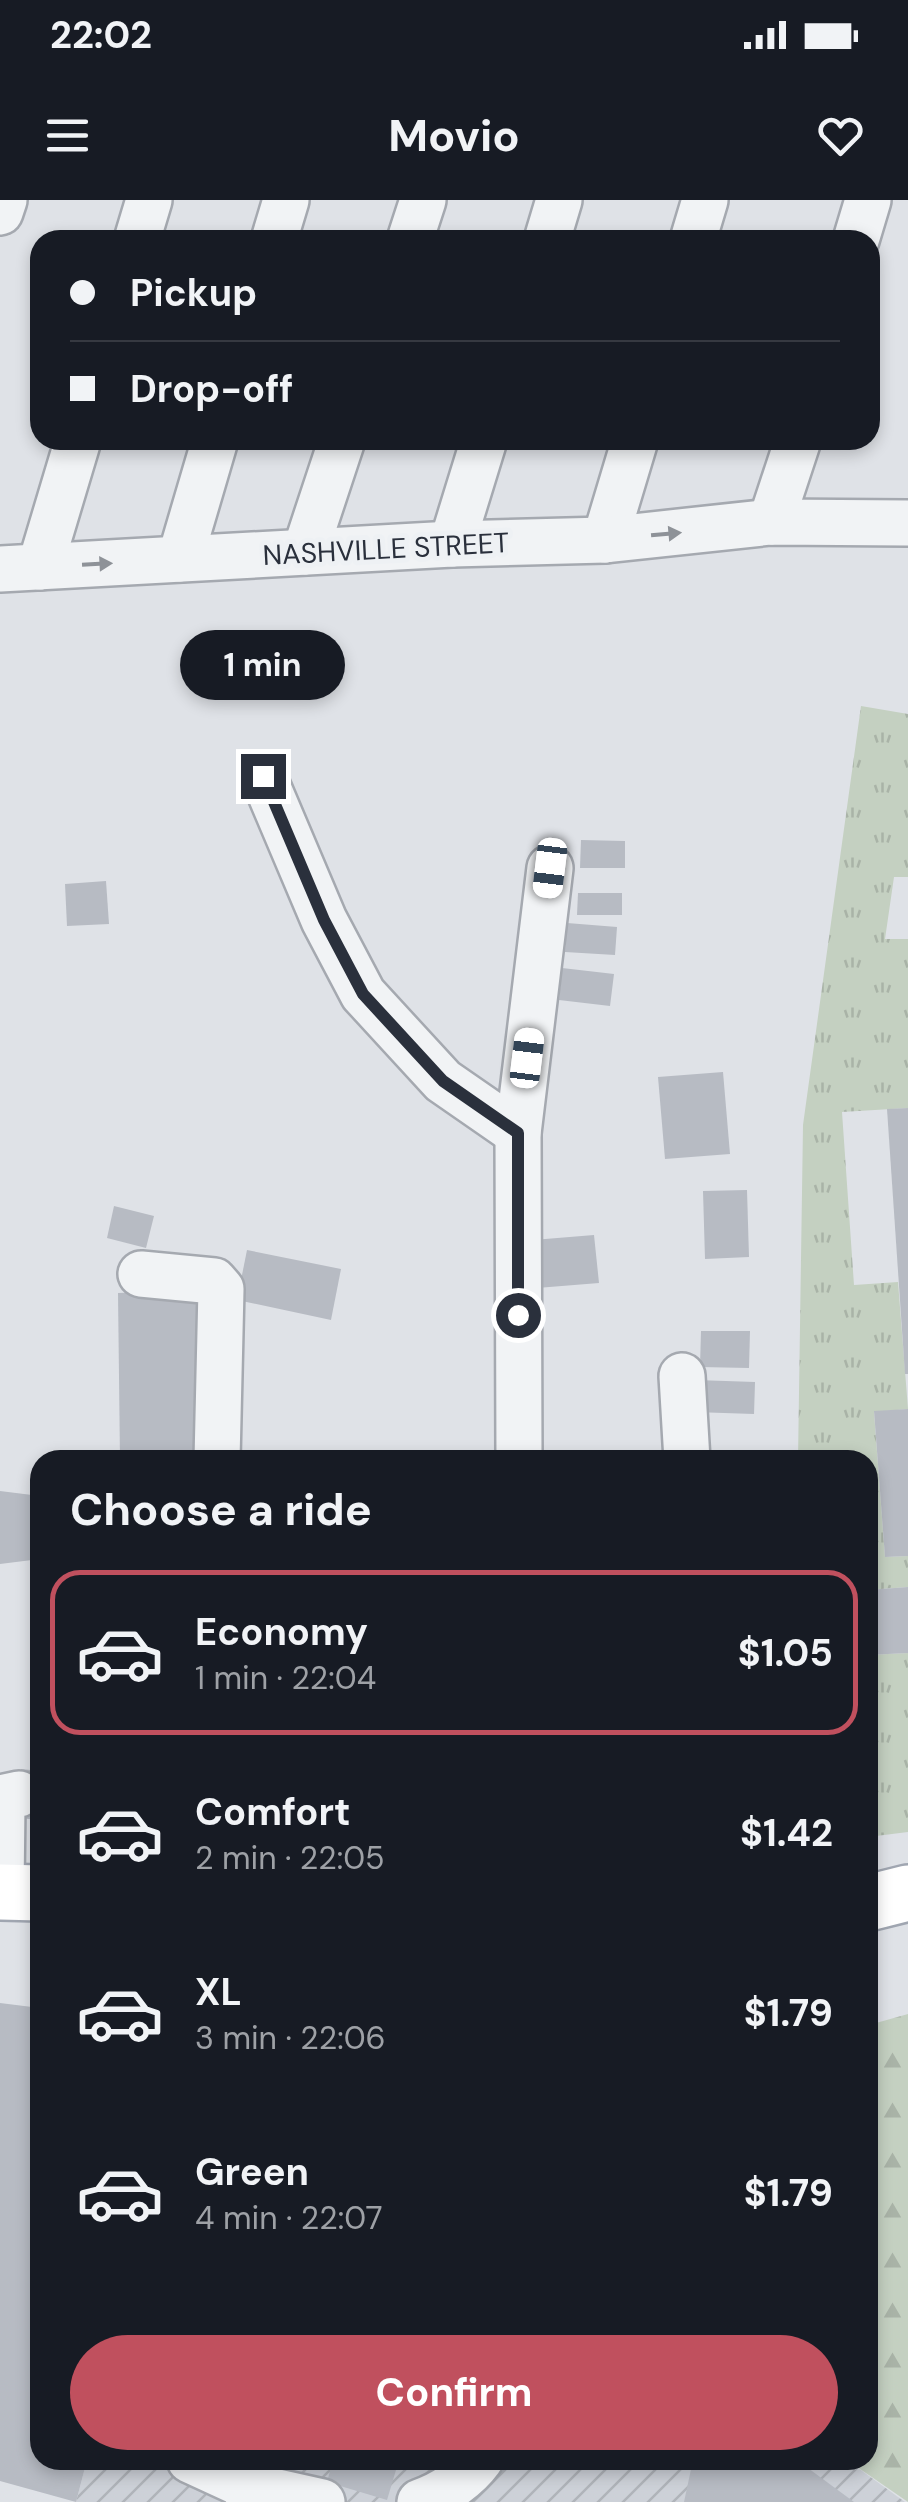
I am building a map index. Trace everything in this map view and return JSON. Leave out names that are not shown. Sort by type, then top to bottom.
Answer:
[{"type":"main road","points":[[878,1900],[908,1893]]},
{"type":"street","points":[[0,212],[4,200]]},
{"type":"street","points":[[140,230],[149,200]]},
{"type":"street","points":[[277,230],[286,200]]},
{"type":"street","points":[[413,230],[423,200]]},
{"type":"street","points":[[549,230],[559,200]]},
{"type":"street","points":[[696,230],[705,200]]},
{"type":"street","points":[[20,568],[73,450]]},
{"type":"street","points":[[180,559],[212,450]]},
{"type":"street","points":[[304,552],[339,450]]},
{"type":"street","points":[[452,544],[481,450]]},
{"type":"street","points":[[606,540],[632,450]]},
{"type":"street","points":[[771,522],[795,450]]},
{"type":"street","name":"NASHVILLE STREET","points":[[20,568],[452,544],[606,540],[771,522],[908,523]]},
{"type":"street","points":[[263,776],[324,920],[363,994],[443,1081],[518,1133]]},
{"type":"street","points":[[519,1450],[518,1133],[550,868]]},
{"type":"street","points":[[141,1274],[214,1281],[221,1289],[217,1450]]},
{"type":"street","points":[[682,1376],[686,1450]]},
{"type":"street","points":[[14,1893],[2,1803],[6,1796],[19,1794]]},
{"type":"street","points":[[207,2470],[247,2493],[322,2502]]},
{"type":"street","points":[[420,2502],[436,2497],[472,2470]]},
{"type":"shaded area","points":[[84,2470],[861,2470],[905,2502],[76,2502]]},
{"type":"green space","points":[[861,706],[908,714],[908,877],[894,877],[885,939],[908,939],[908,1108],[842,1112],[854,1285],[898,1282],[908,1409],[874,1412],[877,1450],[798,1450],[803,1125]]},
{"type":"green space","points":[[878,1465],[885,1557],[908,1556],[908,1587],[878,1589]]},
{"type":"green space","points":[[908,1653],[908,1832],[878,1836],[878,1654]]},
{"type":"green space","points":[[908,2014],[908,2502],[862,2470],[878,2470],[878,2022]]},
{"type":"building","points":[[581,840],[625,841],[625,868],[580,868]]},
{"type":"building","points":[[106,881],[109,924],[67,926],[65,884]]},
{"type":"building","points":[[578,893],[622,893],[622,915],[577,915]]},
{"type":"building","points":[[567,923],[617,927],[615,955],[565,952]]},
{"type":"building","points":[[562,968],[614,974],[610,1006],[559,1000]]},
{"type":"building","points":[[723,1072],[730,1154],[665,1159],[658,1077]]},
{"type":"building","points":[[908,1108],[908,1374],[905,1374],[887,1109]]},
{"type":"building","points":[[747,1190],[749,1257],[705,1259],[703,1191]]},
{"type":"building","points":[[114,1206],[154,1216],[146,1248],[107,1238]]},
{"type":"building","points":[[594,1235],[599,1283],[537,1288],[533,1240]]},
{"type":"building","points":[[247,1250],[341,1269],[331,1320],[237,1300]]},
{"type":"building","points":[[207,1290],[209,1450],[120,1450],[118,1293]]},
{"type":"building","points":[[701,1331],[750,1331],[749,1368],[700,1367]]},
{"type":"building","points":[[696,1380],[755,1382],[754,1414],[694,1412]]},
{"type":"building","points":[[908,1409],[908,1556],[885,1557],[874,1411]]},
{"type":"building","points":[[0,1491],[30,1495],[30,1560],[0,1564]]},
{"type":"building","points":[[908,1587],[908,1653],[878,1654],[878,1589]]},
{"type":"building","points":[[21,1769],[30,1770],[30,1819],[17,1818]]},
{"type":"building","points":[[0,2003],[30,2007],[30,2470],[84,2470],[76,2502],[0,2481]]},
{"type":"building","points":[[330,2470],[396,2470],[387,2500],[327,2482]]},
{"type":"building","points":[[691,2470],[811,2470],[854,2502],[684,2502]]},
{"type":"route","points":[[263,776],[324,920],[363,994],[443,1081],[518,1133],[518,1315]]}]
